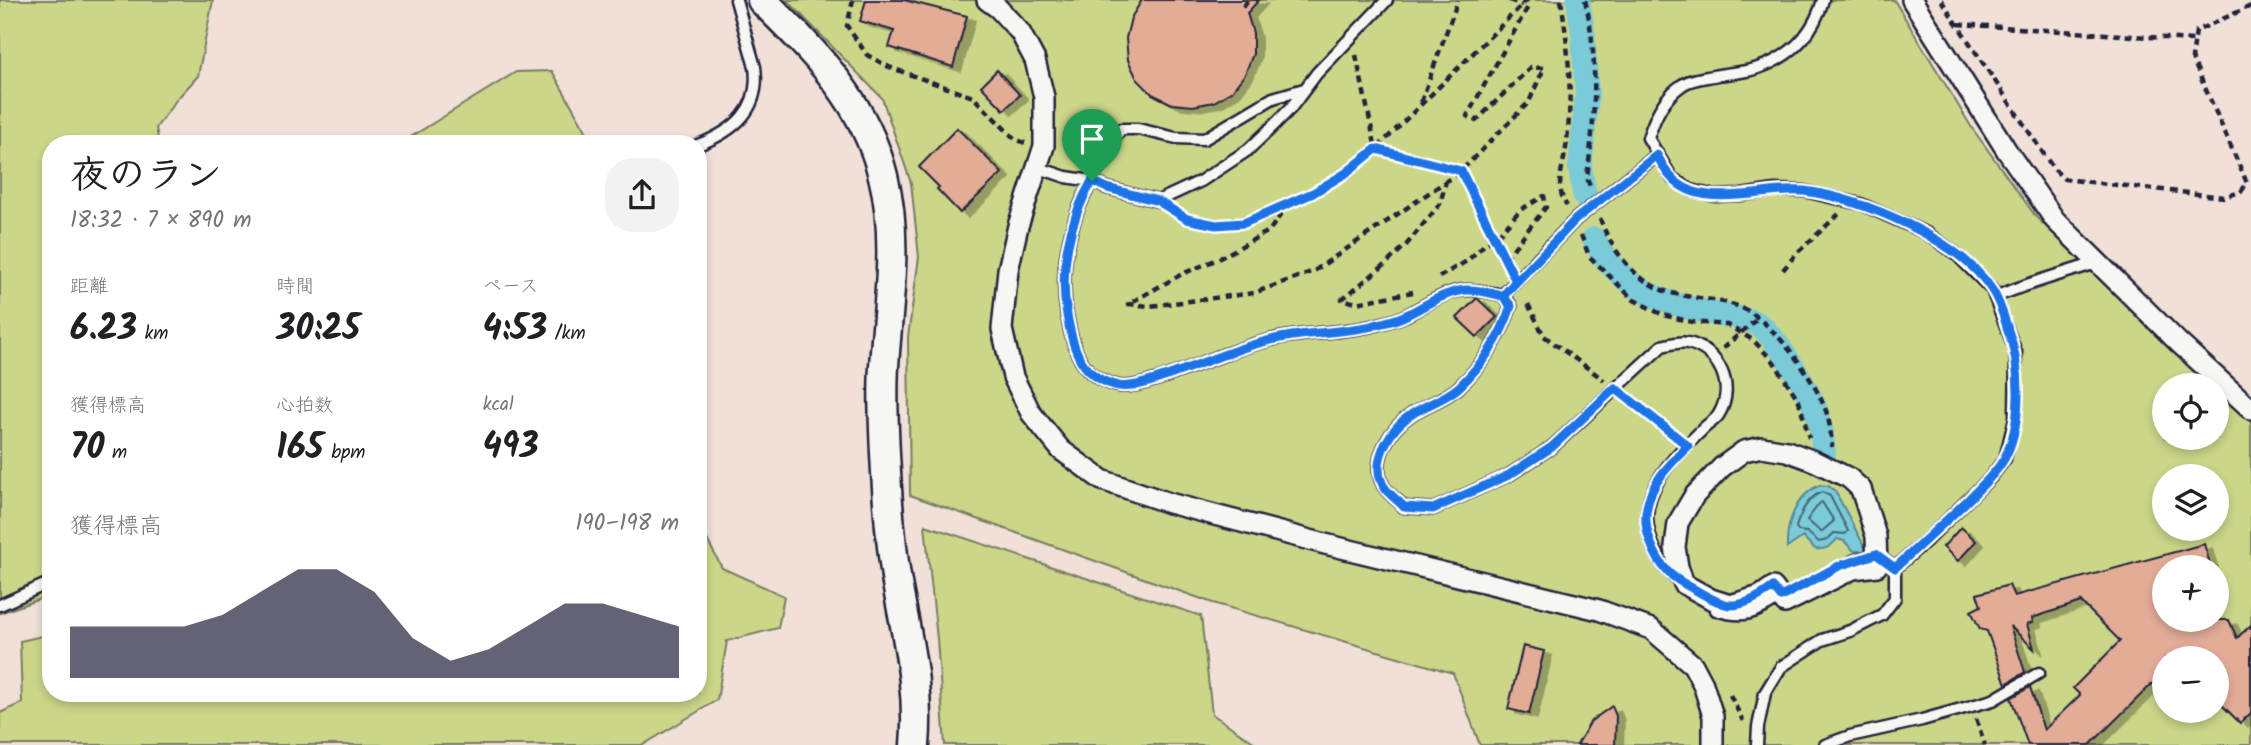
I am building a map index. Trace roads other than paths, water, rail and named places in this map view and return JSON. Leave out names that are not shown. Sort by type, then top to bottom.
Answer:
[{"type":"street","points":[[762,0],[811,49],[844,89],[865,122],[883,176],[891,223],[884,370],[886,472],[896,580],[914,669],[918,711],[915,745]]},
{"type":"street","points":[[987,0],[1020,32],[1035,60],[1044,97],[1039,159],[1018,226],[1008,270],[1002,329],[1013,377],[1031,413],[1061,450],[1102,480],[1169,503],[1325,544],[1599,610],[1651,629],[1693,665],[1703,684],[1713,716],[1713,745]]},
{"type":"street","points":[[1913,0],[2007,151],[2055,220],[2179,344],[2251,409]]},
{"type":"street","points":[[1762,447],[1798,455],[1849,478],[1861,489],[1876,536],[1876,554],[1877,566],[1853,569],[1791,601],[1785,603],[1773,587],[1760,596],[1730,605],[1711,599],[1684,584],[1675,547],[1678,523],[1694,496],[1723,467],[1744,451],[1762,447]]},
{"type":"lane","points":[[707,142],[722,136],[734,126],[752,102],[757,78],[736,0]]},
{"type":"lane","points":[[1039,159],[1066,177],[1092,181],[1107,188],[1158,201],[1200,181],[1248,150],[1290,110],[1305,88],[1387,0]]},
{"type":"lane","points":[[1757,745],[1765,693],[1781,667],[1822,640],[1850,631],[1882,615],[1895,598],[1895,568],[1990,478],[2004,459],[2015,418],[2016,352],[1992,290],[1955,253],[1926,233],[1853,202],[1804,191],[1775,190],[1715,196],[1691,190],[1672,178],[1648,138],[1654,119],[1666,99],[1684,83],[1726,73],[1754,70],[1785,57],[1806,37],[1819,16],[1824,0]]},
{"type":"lane","points":[[1305,88],[1273,98],[1204,139],[1176,138],[1138,129],[1121,129],[1096,165],[1092,181],[1079,202],[1066,263],[1066,309],[1071,334],[1079,358],[1094,377],[1122,387],[1153,380],[1260,342],[1293,335],[1325,334],[1402,317],[1436,298],[1466,290],[1503,296],[1511,306],[1504,327],[1478,368],[1457,389],[1438,402],[1412,414],[1394,429],[1385,444],[1379,463],[1382,484],[1404,507],[1433,509],[1509,475],[1552,447],[1662,346],[1685,342],[1699,347],[1723,369],[1727,400],[1718,417],[1659,478],[1647,507],[1646,523],[1657,557],[1692,599],[1735,616],[1760,611],[1781,597]]},
{"type":"lane","points":[[1503,296],[1576,219],[1657,155]]},
{"type":"lane","points":[[1995,296],[2096,262]]},
{"type":"lane","points":[[1876,554],[1895,568]]},
{"type":"lane","points":[[1668,572],[1684,584]]},
{"type":"lane","points":[[0,605],[42,586]]},
{"type":"lane","points":[[1825,745],[1850,736],[1993,700],[2039,673]]},
{"type":"water","points":[[1820,485],[1835,491],[1867,551],[1854,551],[1844,541],[1837,539],[1828,547],[1815,549],[1803,537],[1787,548],[1788,529],[1794,511],[1805,496]]},
{"type":"waterway","points":[[1578,0],[1587,95],[1580,168],[1585,197]]},
{"type":"waterway","points":[[1594,239],[1617,271],[1645,292],[1677,305],[1749,320],[1765,330],[1790,363],[1815,408],[1821,427],[1824,460]]}]
